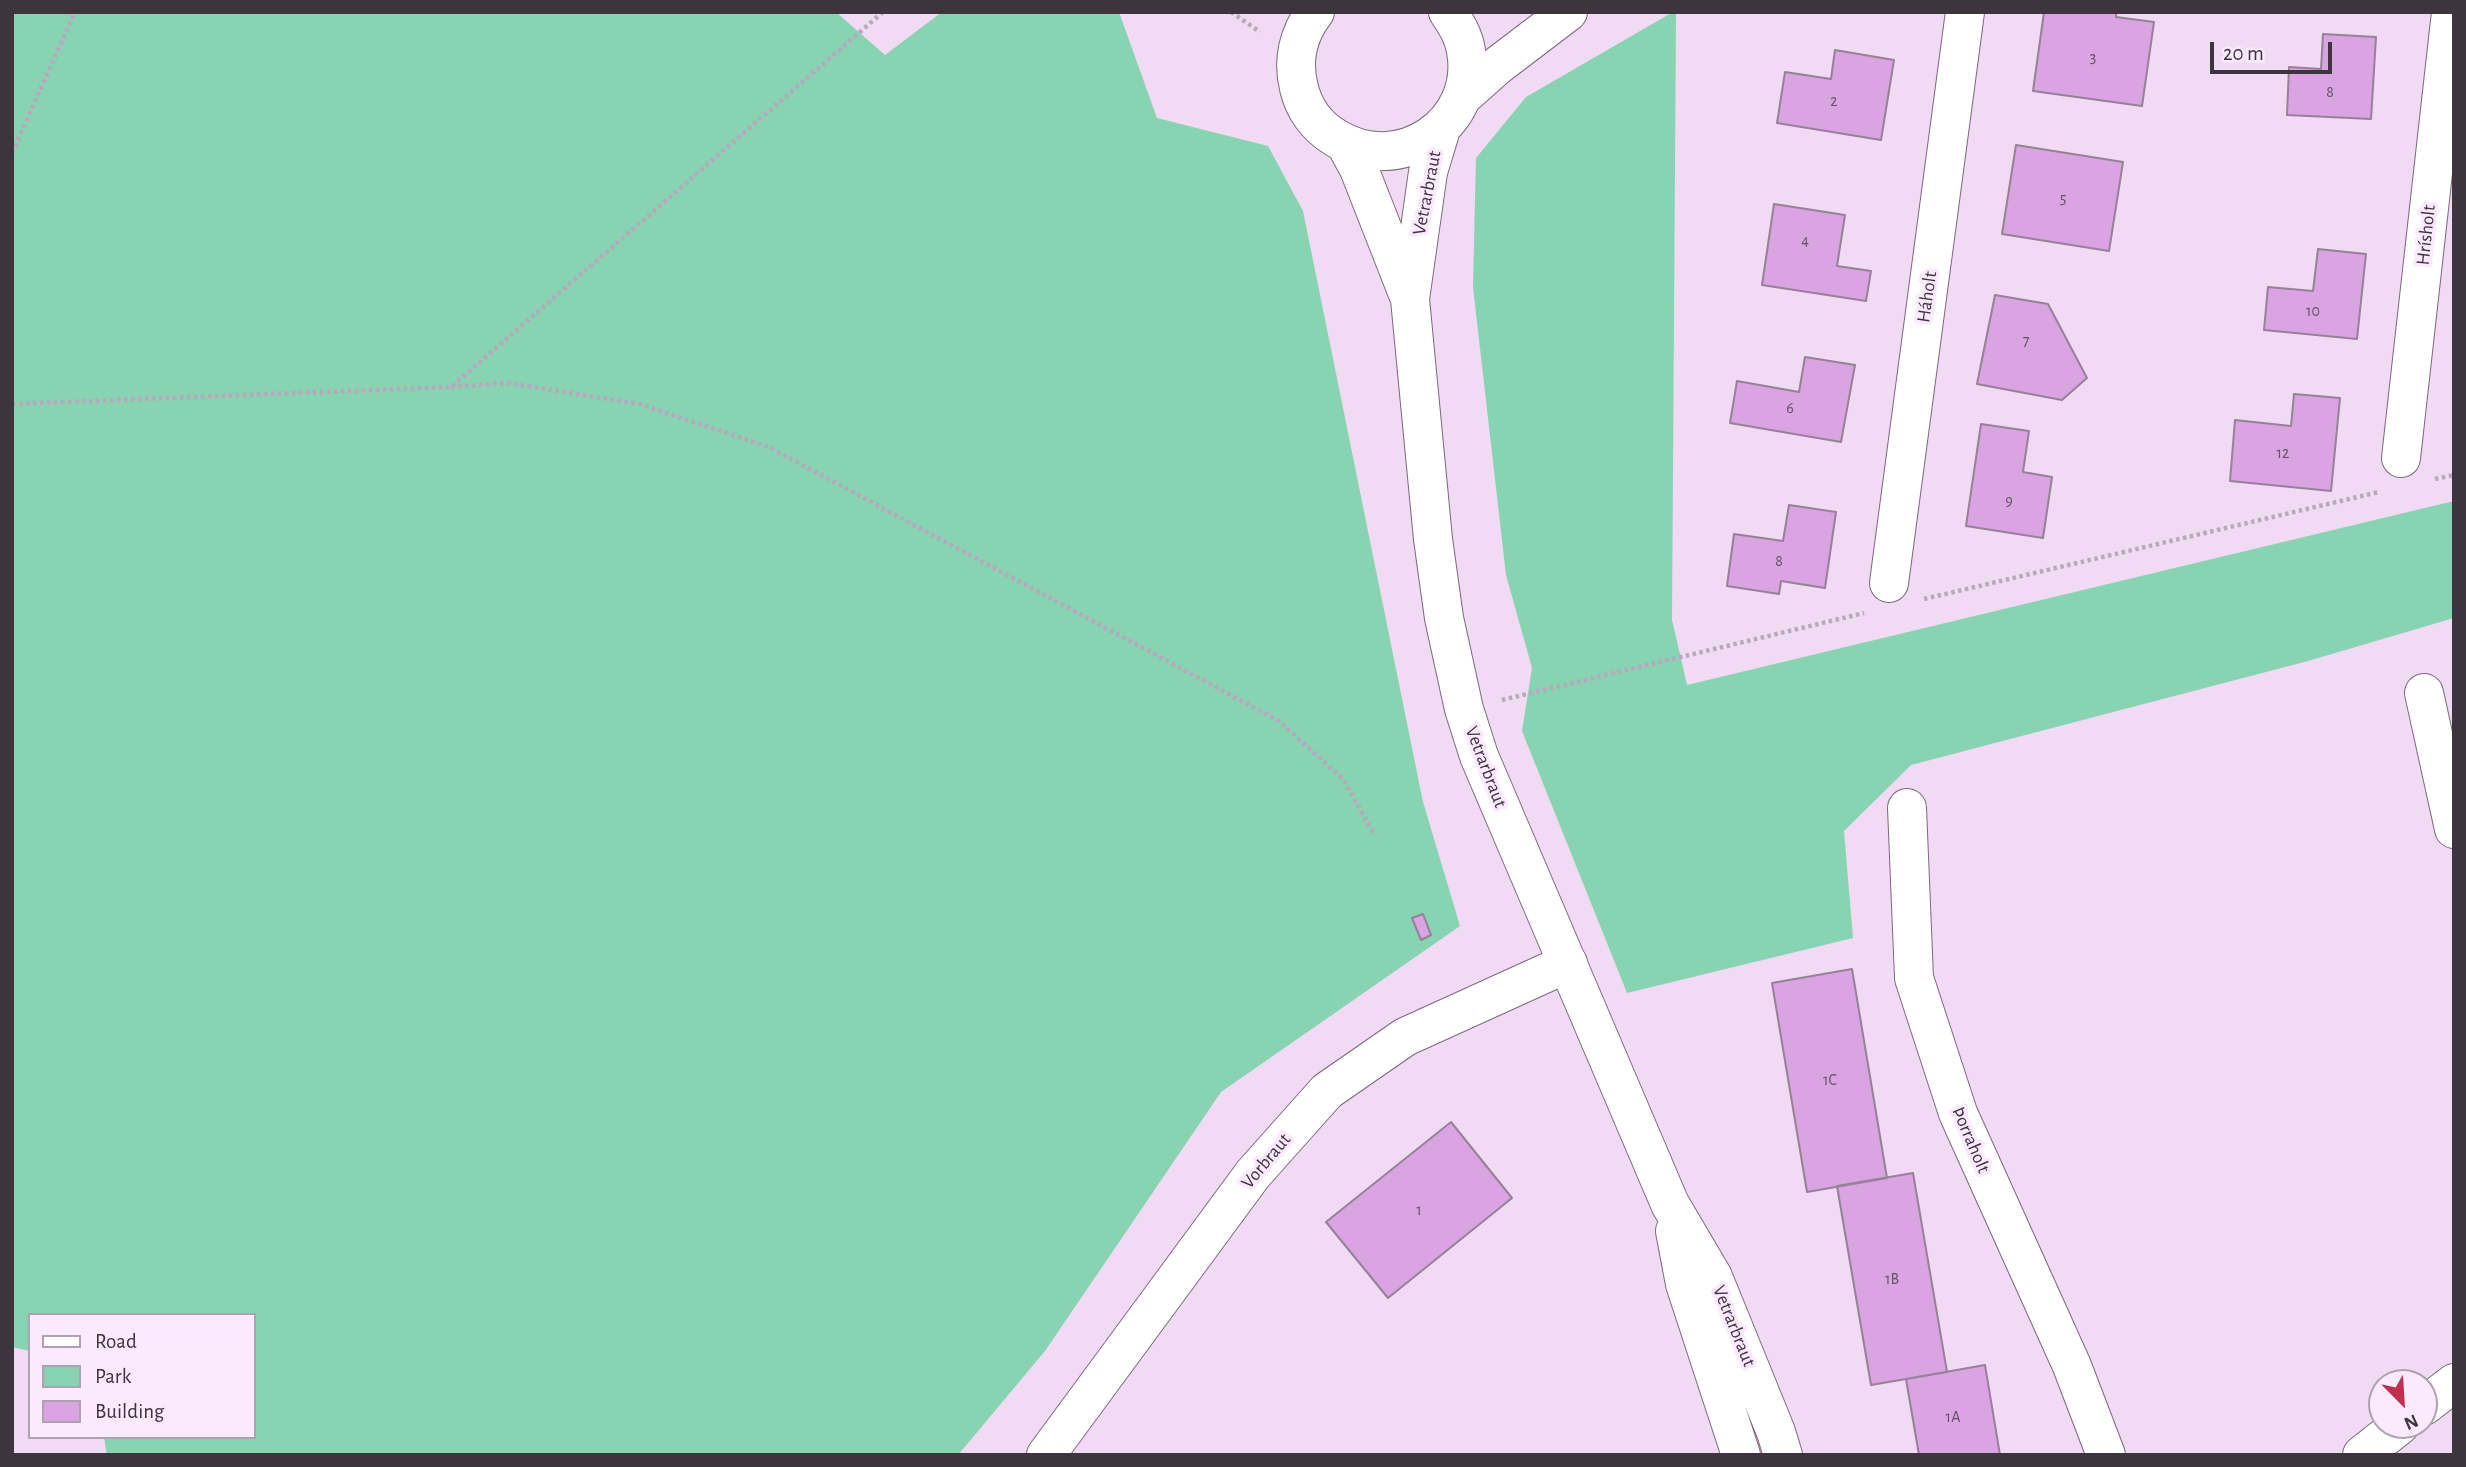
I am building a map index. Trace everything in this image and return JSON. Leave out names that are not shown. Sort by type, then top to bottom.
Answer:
[{"type":"street","name":"Vetrarbraut","points":[[1315,12],[1300,39],[1296,55],[1296,77],[1301,97],[1312,117],[1326,132],[1346,145],[1371,152],[1396,151],[1420,143],[1441,129],[1454,114],[1468,74],[1466,50],[1459,28],[1448,12]]},
{"type":"street","points":[[1462,97],[1497,66],[1568,12]]},
{"type":"street","name":"Háholt","points":[[1895,598],[1965,12]]},
{"type":"street","name":"Hrísholt","points":[[2415,469],[2451,12]]},
{"type":"street","name":"Vetrarbraut","points":[[1441,129],[1428,172],[1410,299],[1433,539],[1444,618],[1464,709],[1479,756],[1670,1205],[1713,1277],[1783,1455]]},
{"type":"street","name":"Vetrarbraut","points":[[1346,145],[1359,169],[1410,299]]},
{"type":"street","points":[[2424,693],[2454,829]]},
{"type":"street","name":"Þorraholt","points":[[1907,808],[1914,978],[1958,1113],[2072,1366],[2106,1455]]},
{"type":"street","name":"Vorbraut","points":[[1046,1455],[1253,1174],[1327,1091],[1405,1037],[1568,962]]},
{"type":"street","name":"Vetrarbraut","points":[[1670,1205],[1685,1284],[1741,1455]]},
{"type":"street","points":[[2438,1395],[2454,1383]]},
{"type":"street","points":[[2361,1455],[2382,1439]]},
{"type":"path","points":[[12,153],[75,12]]},
{"type":"path","points":[[451,387],[883,12]]},
{"type":"path","points":[[12,404],[508,383],[639,404],[769,447],[1279,721],[1343,779],[1375,835]]},
{"type":"path","points":[[2415,469],[2454,475]]},
{"type":"path","points":[[1464,709],[1895,598],[2381,492]]},
{"type":"green space","points":[[12,12],[836,12],[885,55],[942,12],[1119,12],[1157,118],[1268,146],[1303,211],[1423,802],[1460,926],[1221,1092],[1045,1351],[958,1455],[107,1455],[104,1439],[256,1439],[256,1313],[28,1313],[28,1351],[12,1347]]},
{"type":"green space","points":[[1676,12],[1672,620],[1687,685],[2454,501],[2454,618],[2308,661],[1911,765],[1844,831],[1853,938],[1627,993],[1522,731],[1532,668],[1506,575],[1473,287],[1476,158],[1526,97]]},
{"type":"building","points":[[2044,12],[2116,12],[2116,17],[2154,22],[2142,106],[2033,91]]},
{"type":"building","points":[[2323,34],[2376,37],[2371,119],[2287,115],[2289,67],[2321,69]]},
{"type":"building","points":[[1835,50],[1894,60],[1881,140],[1777,123],[1785,72],[1831,79]]},
{"type":"building","points":[[2016,145],[2123,162],[2109,251],[2002,234]]},
{"type":"building","points":[[1774,204],[1845,215],[1837,266],[1871,271],[1866,301],[1762,285]]},
{"type":"building","points":[[2318,249],[2366,254],[2357,339],[2264,330],[2268,287],[2313,291]]},
{"type":"building","points":[[1995,295],[2048,304],[2087,378],[2062,400],[1977,384]]},
{"type":"building","points":[[1805,357],[1855,365],[1841,442],[1730,423],[1737,381],[1799,392]]},
{"type":"building","points":[[2294,394],[2340,398],[2331,491],[2230,481],[2235,420],[2291,426]]},
{"type":"building","points":[[1981,424],[2029,431],[2023,472],[2052,477],[2043,538],[1966,526]]},
{"type":"building","points":[[1789,505],[1836,512],[1825,588],[1781,581],[1779,594],[1727,586],[1734,534],[1783,541]]},
{"type":"building","points":[[1423,914],[1431,935],[1421,940],[1412,918]]},
{"type":"building","points":[[1852,969],[1887,1178],[1807,1192],[1772,983]]},
{"type":"building","points":[[1451,1122],[1512,1198],[1388,1298],[1326,1222]]},
{"type":"building","points":[[1913,1173],[1947,1372],[1871,1385],[1837,1186]]},
{"type":"building","points":[[1985,1365],[2000,1455],[1919,1455],[1906,1379]]}]
